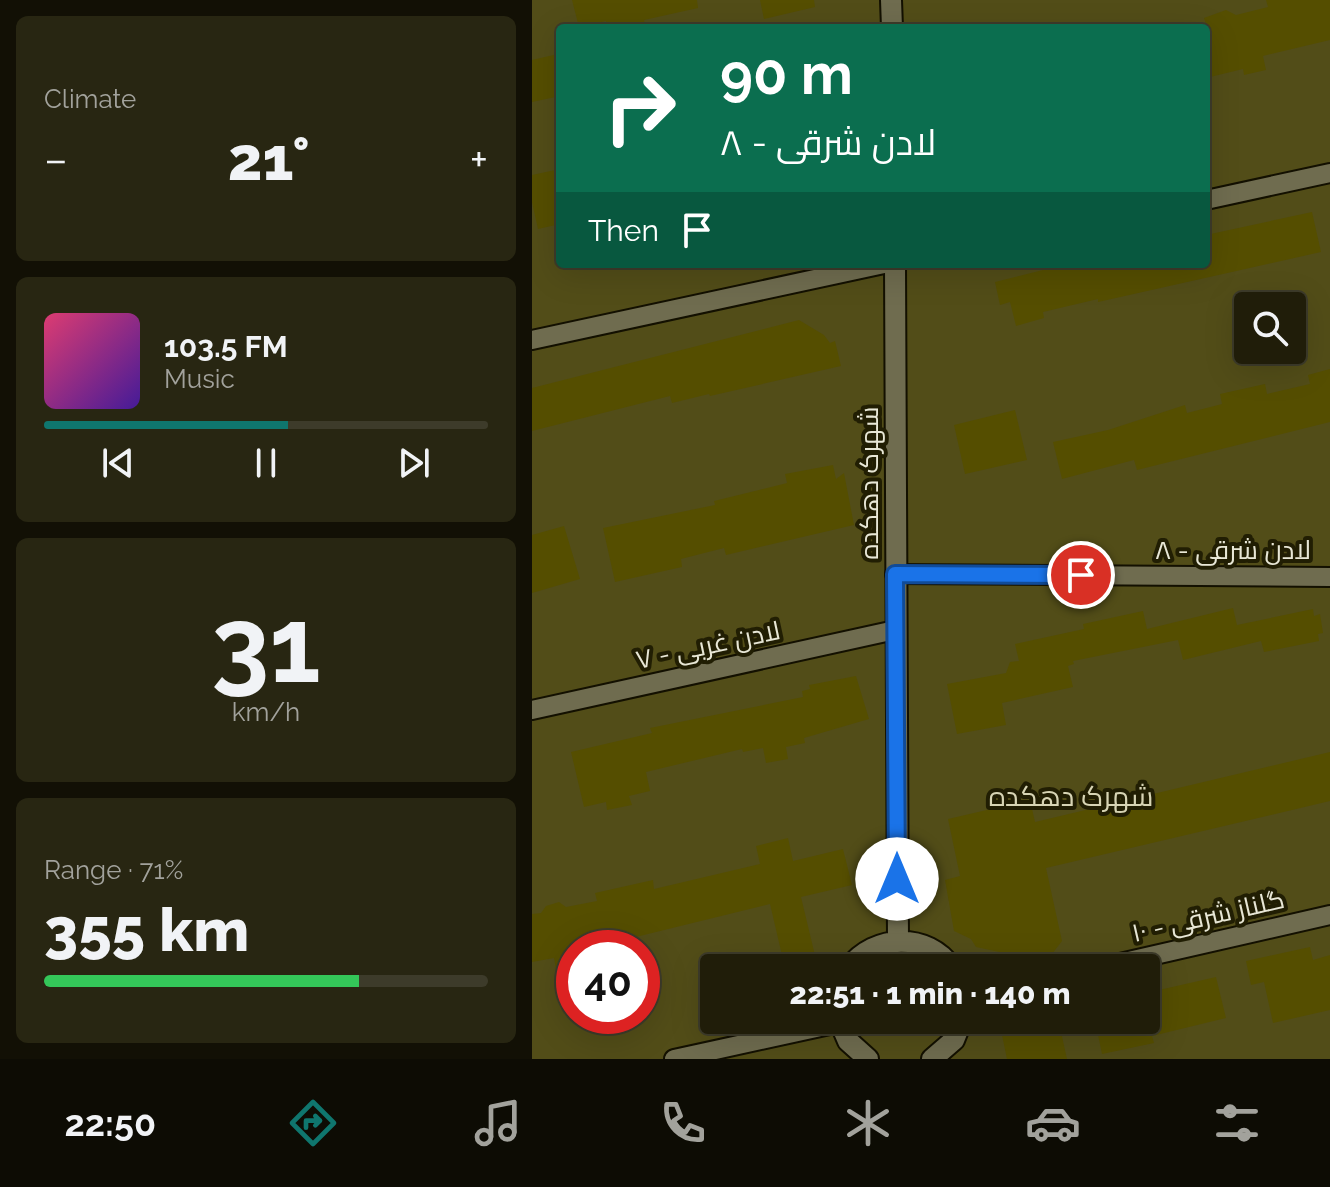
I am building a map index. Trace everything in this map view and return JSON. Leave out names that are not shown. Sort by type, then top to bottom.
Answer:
[{"type":"street","points":[[891,0],[892,24]]},
{"type":"street","points":[[1210,199],[1330,173]]},
{"type":"street","points":[[532,340],[865,268]]},
{"type":"street","name":"شهرک دهکده","points":[[895,268],[898,942]]},
{"type":"street","name":"لادن شرقی - ۸","points":[[895,574],[1330,577]]},
{"type":"street","name":"لادن غربی - ۷","points":[[532,710],[895,630]]},
{"type":"street","name":"گلناز شرقی - ۱۰","points":[[1159,954],[1330,915]]},
{"type":"street","points":[[863,954],[867,950],[898,942],[929,947],[937,954]]},
{"type":"street","points":[[674,1059],[783,1034]]},
{"type":"street","points":[[845,1034],[848,1041],[868,1059]]},
{"type":"street","points":[[932,1059],[954,1040],[956,1034]]},
{"type":"shaded area","points":[[532,0],[1330,0],[1330,1059],[532,1059]]},
{"type":"building","points":[[572,0],[697,0],[698,8],[644,20],[645,24],[606,24],[606,21],[578,24]]},
{"type":"building","points":[[760,0],[814,0],[815,7],[764,19]]},
{"type":"building","points":[[1266,0],[1330,0],[1330,40],[1263,56],[1266,70],[1244,75],[1243,69],[1210,77],[1210,24],[1206,24],[1204,18],[1226,10],[1236,15],[1268,7]]},
{"type":"building","points":[[556,54],[556,97],[532,102],[532,60]]},
{"type":"building","points":[[556,170],[556,225],[538,229],[532,202],[532,175]]},
{"type":"building","points":[[1312,212],[1321,252],[1043,312],[1044,318],[1016,326],[1010,302],[1000,305],[995,282],[1051,268],[1210,268],[1210,234]]},
{"type":"building","points":[[799,320],[824,335],[830,343],[835,341],[841,366],[672,403],[670,396],[532,431],[532,388]]},
{"type":"building","points":[[1330,369],[1330,422],[1137,470],[1134,460],[1062,479],[1053,442],[1108,430],[1185,405],[1187,413],[1222,404],[1220,394],[1265,384],[1267,394],[1310,384],[1308,375]]},
{"type":"building","points":[[1015,410],[1027,460],[965,474],[954,425]]},
{"type":"building","points":[[833,465],[836,479],[844,473],[854,525],[726,555],[724,548],[681,559],[682,567],[615,582],[603,528],[715,505],[714,501],[787,483],[785,474]]},
{"type":"building","points":[[564,526],[580,579],[532,593],[532,535]]},
{"type":"building","points":[[1233,608],[1237,625],[1313,609],[1314,616],[1320,614],[1323,633],[1318,634],[1319,641],[1264,652],[1261,641],[1183,660],[1178,640],[1073,661],[1074,664],[1068,666],[1073,687],[1002,703],[1006,725],[957,734],[947,684],[1006,673],[1010,662],[1019,661],[1015,644],[1084,629],[1083,624],[1143,611],[1147,629]]},
{"type":"building","points":[[856,676],[869,719],[804,738],[805,743],[786,747],[788,759],[766,763],[763,748],[743,752],[742,749],[646,772],[650,791],[629,796],[632,805],[607,810],[606,802],[584,807],[571,752],[652,733],[650,728],[803,697],[802,691],[810,689],[809,685]]},
{"type":"building","points":[[1330,752],[1330,801],[1046,868],[1062,941],[1052,954],[1009,954],[976,947],[971,939],[954,931],[945,880],[960,876],[948,819],[1030,800],[1035,822]]},
{"type":"building","points":[[788,838],[793,861],[843,849],[852,885],[801,897],[815,954],[782,954],[770,904],[660,931],[556,930],[556,969],[554,958],[532,962],[532,914],[541,913],[546,906],[559,902],[566,907],[597,901],[595,893],[653,880],[654,889],[760,864],[756,846]]},
{"type":"building","points":[[1310,947],[1313,960],[1330,955],[1330,1010],[1273,1023],[1264,982],[1251,985],[1246,961]]},
{"type":"building","points":[[1216,977],[1226,1018],[1152,1036],[1154,1043],[1102,1054],[1098,1034],[1160,1034],[1160,990]]},
{"type":"building","points":[[1061,1034],[1067,1059],[1007,1059],[1002,1035]]},
{"type":"district","name":"شهرک دهکده","points":[[1071,796]]},
{"type":"route","points":[[897,879],[895,574],[1081,575]]}]
